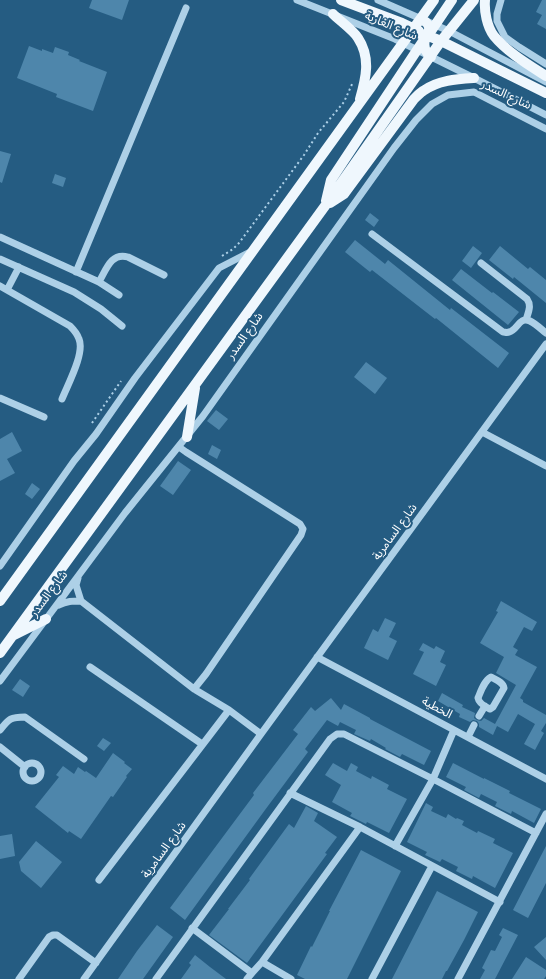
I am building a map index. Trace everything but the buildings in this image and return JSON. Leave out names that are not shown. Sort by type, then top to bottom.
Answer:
[{"type":"main road","points":[[341,0],[414,28],[546,93]]},
{"type":"main road","points":[[0,602],[434,0]]},
{"type":"main road","points":[[325,206],[331,180],[427,35],[452,0]]},
{"type":"main road","name":"شارع السدر","points":[[0,653],[325,206],[441,41],[474,0]]},
{"type":"main road","points":[[485,0],[488,24],[494,36],[510,51],[546,76]]},
{"type":"main road","points":[[333,14],[358,37],[365,51],[367,69],[359,104]]},
{"type":"main road","points":[[421,18],[428,25],[429,30],[424,47],[426,52],[431,57]]},
{"type":"main road","points":[[403,43],[415,35],[420,34],[440,37],[444,36],[449,31]]},
{"type":"main road","points":[[325,206],[344,194],[414,99],[423,91],[434,84],[445,81],[474,78]]},
{"type":"main road","points":[[186,437],[196,384]]},
{"type":"main road","points":[[12,636],[46,619]]},
{"type":"street","name":"شارع الغارية","points":[[297,0],[403,43],[546,115]]},
{"type":"street","name":"شارع الغارية","points":[[378,0],[449,31],[546,82]]},
{"type":"street","points":[[501,0],[497,14],[497,21],[505,37],[546,64]]},
{"type":"street","points":[[76,272],[186,8]]},
{"type":"street","name":"شارع السدر","points":[[0,681],[125,513],[208,410],[394,148],[416,120],[432,104],[448,95],[474,92],[546,129]]},
{"type":"street","points":[[372,234],[503,332],[508,333],[512,331],[521,321],[526,320],[530,321],[546,333]]},
{"type":"street","points":[[0,237],[99,282],[119,295]]},
{"type":"street","points":[[0,566],[74,461],[96,434],[135,378],[219,268],[254,250]]},
{"type":"street","points":[[99,282],[112,260],[117,256],[128,257],[164,275]]},
{"type":"street","points":[[0,259],[74,292],[101,309],[122,326]]},
{"type":"street","points":[[481,263],[530,303],[526,320]]},
{"type":"street","points":[[7,290],[19,267]]},
{"type":"street","points":[[0,286],[70,326],[80,339],[80,356],[62,399]]},
{"type":"street","name":"شارع السامرية","points":[[84,979],[546,344]]},
{"type":"street","points":[[0,398],[44,417]]},
{"type":"street","points":[[482,432],[546,466]]},
{"type":"street","points":[[179,447],[300,524],[303,529],[301,535],[206,674],[194,689]]},
{"type":"street","points":[[78,577],[76,585],[81,601],[194,689],[229,710],[261,734]]},
{"type":"street","points":[[55,607],[65,602],[81,601]]},
{"type":"street","name":"الخطية","points":[[317,657],[546,779]]},
{"type":"street","points":[[90,667],[202,744]]},
{"type":"street","points":[[479,716],[485,706]]},
{"type":"street","points":[[99,880],[229,710]]},
{"type":"street","points":[[0,730],[8,721],[16,717],[25,717],[84,759]]},
{"type":"street","points":[[468,737],[474,725]]},
{"type":"street","points":[[395,846],[433,779],[454,730]]},
{"type":"street","points":[[156,979],[290,793],[330,739],[337,734],[344,734],[536,833]]},
{"type":"street","points":[[0,748],[25,767]]},
{"type":"street","points":[[290,793],[395,846],[500,902]]},
{"type":"street","points":[[458,979],[546,814]]},
{"type":"street","points":[[247,979],[262,962],[360,828]]},
{"type":"street","points":[[372,979],[432,866]]},
{"type":"street","points":[[192,928],[252,973]]},
{"type":"street","points":[[19,979],[49,937],[53,935],[57,935],[96,963]]},
{"type":"street","points":[[262,962],[291,979]]},
{"type":"path","points":[[220,257],[233,249],[239,243],[304,155],[318,133],[344,102],[354,78]]}]
